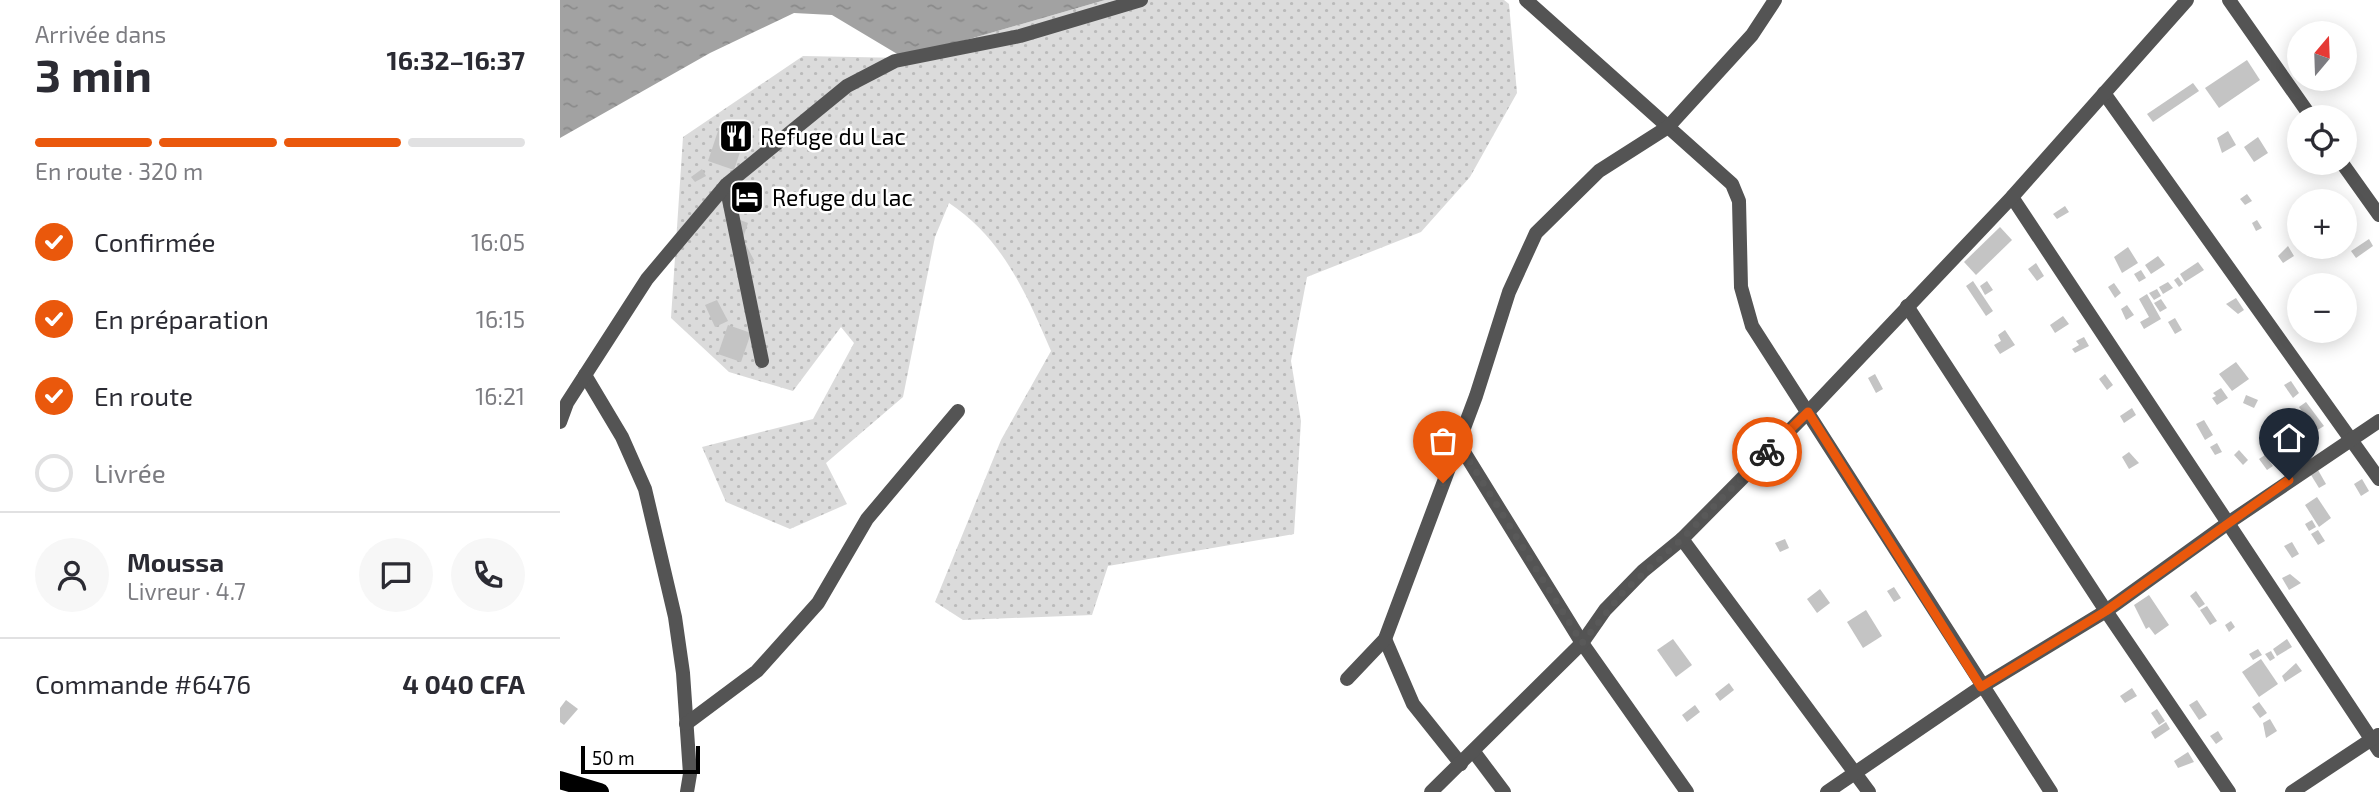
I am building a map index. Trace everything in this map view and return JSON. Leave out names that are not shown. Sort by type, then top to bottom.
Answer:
[{"type":"main road","points":[[560,780],[600,792]]},
{"type":"street","points":[[560,422],[585,375],[647,279],[726,185],[847,86],[883,65],[1020,36],[1141,0]]},
{"type":"street","points":[[1525,0],[1731,184],[1739,201],[1741,287],[1752,326],[1981,687],[2051,792]]},
{"type":"street","points":[[1347,680],[1385,639],[1459,444],[1509,292],[1536,233],[1599,171],[1668,127],[1752,35],[1775,0]]},
{"type":"street","points":[[1431,792],[1474,752],[1527,694],[1582,643],[1615,600],[1682,539],[1808,412],[2011,197],[2187,0]]},
{"type":"street","points":[[2229,0],[2303,105]]},
{"type":"street","points":[[2104,93],[2379,479]]},
{"type":"street","points":[[2351,175],[2379,215]]},
{"type":"street","points":[[726,185],[762,361]]},
{"type":"street","points":[[2011,197],[2376,741],[2292,792]]},
{"type":"street","points":[[1907,306],[2106,611],[2229,792]]},
{"type":"street","points":[[585,375],[622,437],[645,489],[675,617],[690,774],[687,792]]},
{"type":"street","points":[[686,724],[757,671],[818,603],[867,519],[958,411]]},
{"type":"street","points":[[1827,792],[1981,687],[2106,611],[2228,523],[2379,421]]},
{"type":"street","points":[[1459,444],[1582,643],[1687,792]]},
{"type":"street","points":[[1682,539],[1857,772],[1869,792]]},
{"type":"street","points":[[1385,639],[1413,704],[1461,764]]},
{"type":"street","points":[[1474,752],[1504,792]]},
{"type":"shaded area","points":[[1105,0],[1504,0],[1509,4],[1517,93],[1470,177],[1421,232],[1307,277],[1291,361],[1301,421],[1294,534],[1108,566],[1092,615],[963,620],[935,602],[1001,440],[1051,351],[1011,269],[984,233],[949,203],[935,237],[903,397],[826,463],[847,504],[790,529],[726,502],[702,447],[813,419],[854,343],[841,327],[793,391],[729,372],[671,318],[683,137],[803,56],[904,58]]},
{"type":"water","points":[[560,0],[1105,0],[904,58],[832,15],[794,13],[710,53],[560,138]]},
{"type":"building","points":[[2247,60],[2260,80],[2219,108],[2205,88]]},
{"type":"building","points":[[2193,83],[2199,91],[2153,122],[2147,114]]},
{"type":"building","points":[[719,128],[745,137],[734,170],[708,161]]},
{"type":"building","points":[[2228,131],[2236,145],[2222,153],[2217,138]]},
{"type":"building","points":[[2258,137],[2268,153],[2254,162],[2244,147]]},
{"type":"building","points":[[702,169],[706,176],[695,182],[691,177]]},
{"type":"building","points":[[2247,194],[2252,201],[2245,205],[2240,199]]},
{"type":"building","points":[[2065,206],[2069,212],[2057,219],[2053,214]]},
{"type":"building","points":[[735,218],[748,223],[743,238]]},
{"type":"building","points":[[2257,220],[2262,228],[2256,231],[2252,223]]},
{"type":"building","points":[[2000,227],[2012,240],[1976,275],[1964,262]]},
{"type":"building","points":[[2369,239],[2373,246],[2357,257],[2357,247]]},
{"type":"building","points":[[746,245],[754,260],[743,266],[735,252]]},
{"type":"building","points":[[2128,247],[2138,263],[2122,273],[2114,257]]},
{"type":"building","points":[[2287,247],[2287,259],[2289,259],[2283,263],[2278,256]]},
{"type":"building","points":[[2158,256],[2165,265],[2151,274],[2145,265]]},
{"type":"building","points":[[2198,262],[2204,270],[2185,282],[2180,274]]},
{"type":"building","points":[[2036,263],[2044,276],[2037,281],[2028,269]]},
{"type":"building","points":[[2141,270],[2146,278],[2139,282],[2134,274]]},
{"type":"building","points":[[2178,277],[2183,284],[2179,287],[2174,280]]},
{"type":"building","points":[[1973,281],[1993,311],[1986,316],[1966,286]]},
{"type":"building","points":[[1987,281],[1993,290],[1985,295],[1980,286]]},
{"type":"building","points":[[2168,282],[2173,288],[2163,294],[2159,287]]},
{"type":"building","points":[[2114,283],[2121,293],[2115,298],[2108,287]]},
{"type":"building","points":[[2157,289],[2161,296],[2154,300],[2149,293]]},
{"type":"building","points":[[2147,294],[2161,319],[2144,329],[2140,322],[2149,317],[2139,299]]},
{"type":"building","points":[[2236,298],[2244,310],[2238,314],[2226,304]]},
{"type":"building","points":[[2161,299],[2167,308],[2160,312],[2154,303]]},
{"type":"building","points":[[717,300],[728,321],[715,327],[705,305]]},
{"type":"building","points":[[2127,305],[2134,315],[2126,320],[2121,309]]},
{"type":"building","points":[[2063,316],[2069,324],[2055,333],[2050,325]]},
{"type":"building","points":[[2175,318],[2182,330],[2175,334],[2168,322]]},
{"type":"building","points":[[728,325],[751,333],[741,362],[718,354]]},
{"type":"building","points":[[2005,330],[2015,345],[2000,354],[1994,345],[2001,341],[1998,335]]},
{"type":"building","points":[[2084,337],[2089,346],[2075,353],[2072,349],[2079,345],[2076,341]]},
{"type":"building","points":[[2236,362],[2249,379],[2232,391],[2219,374]]},
{"type":"building","points":[[1875,374],[1883,389],[1876,393],[1868,378]]},
{"type":"building","points":[[2105,374],[2113,385],[2107,390],[2099,379]]},
{"type":"building","points":[[2291,381],[2299,393],[2293,398],[2284,385]]},
{"type":"building","points":[[2221,388],[2228,398],[2217,405],[2212,398],[2216,396],[2213,393]]},
{"type":"building","points":[[2246,395],[2258,400],[2254,408],[2243,403]]},
{"type":"building","points":[[2306,402],[2324,426],[2316,431],[2299,407]]},
{"type":"building","points":[[2132,408],[2136,415],[2124,423],[2120,416]]},
{"type":"building","points":[[2204,420],[2213,435],[2205,440],[2196,424]]},
{"type":"building","points":[[2217,443],[2222,452],[2215,455],[2210,447]]},
{"type":"building","points":[[2239,450],[2248,460],[2243,465],[2234,455]]},
{"type":"building","points":[[2129,452],[2139,463],[2129,469],[2122,457]]},
{"type":"building","points":[[2265,455],[2273,466],[2267,470],[2259,459]]},
{"type":"building","points":[[2318,470],[2326,484],[2319,488],[2311,475]]},
{"type":"building","points":[[2362,479],[2369,491],[2361,496],[2354,484]]},
{"type":"building","points":[[2317,497],[2331,518],[2319,527],[2305,505]]},
{"type":"building","points":[[2312,520],[2316,527],[2309,531],[2305,524]]},
{"type":"building","points":[[2318,530],[2325,541],[2318,545],[2311,534]]},
{"type":"building","points":[[1785,539],[1789,548],[1780,552],[1775,543]]},
{"type":"building","points":[[2292,542],[2299,554],[2292,558],[2284,546]]},
{"type":"building","points":[[2290,574],[2301,583],[2289,590],[2282,578]]},
{"type":"building","points":[[1894,587],[1901,598],[1894,602],[1887,591]]},
{"type":"building","points":[[1820,589],[1830,603],[1817,613],[1807,599]]},
{"type":"building","points":[[2196,591],[2205,604],[2199,608],[2190,596]]},
{"type":"building","points":[[2149,595],[2169,625],[2155,635],[2149,627],[2146,629],[2134,605]]},
{"type":"building","points":[[2207,606],[2217,621],[2210,625],[2200,610]]},
{"type":"building","points":[[1866,610],[1882,636],[1863,648],[1847,622]]},
{"type":"building","points":[[2231,621],[2235,627],[2229,632],[2225,625]]},
{"type":"building","points":[[1673,639],[1692,665],[1676,677],[1657,650]]},
{"type":"building","points":[[2287,639],[2292,647],[2277,656],[2273,649]]},
{"type":"building","points":[[2258,649],[2262,655],[2253,660],[2249,654]]},
{"type":"building","points":[[2271,651],[2275,658],[2270,661],[2265,654]]},
{"type":"building","points":[[2261,659],[2278,684],[2259,697],[2242,672]]},
{"type":"building","points":[[2296,663],[2302,671],[2285,682],[2282,676]]},
{"type":"building","points":[[1729,683],[1734,690],[1720,701],[1715,694]]},
{"type":"building","points":[[2132,688],[2137,696],[2125,703],[2120,696]]},
{"type":"building","points":[[566,700],[578,709],[564,725],[560,722],[560,708]]},
{"type":"building","points":[[2197,700],[2207,715],[2199,720],[2189,705]]},
{"type":"building","points":[[2259,702],[2267,713],[2260,718],[2252,707]]},
{"type":"building","points":[[1695,705],[1700,712],[1687,722],[1682,715]]},
{"type":"building","points":[[2157,709],[2165,721],[2159,725],[2151,713]]},
{"type":"building","points":[[2270,719],[2277,731],[2266,738],[2263,723]]},
{"type":"building","points":[[2166,722],[2170,729],[2155,739],[2151,732]]},
{"type":"building","points":[[2218,731],[2223,739],[2216,744],[2210,736]]},
{"type":"building","points":[[2188,752],[2194,762],[2178,768],[2174,761]]},
{"type":"way so far","points":[[1443,483],[1459,444],[1582,643],[1605,610],[1643,572],[1682,539],[1767,452]]},
{"type":"place","name":"Refuge du Lac","points":[[736,136]]},
{"type":"place","name":"Refuge du lac","points":[[747,197]]},
{"type":"route","points":[[1767,452],[1808,412],[1981,687],[2106,611],[2289,480]]}]
